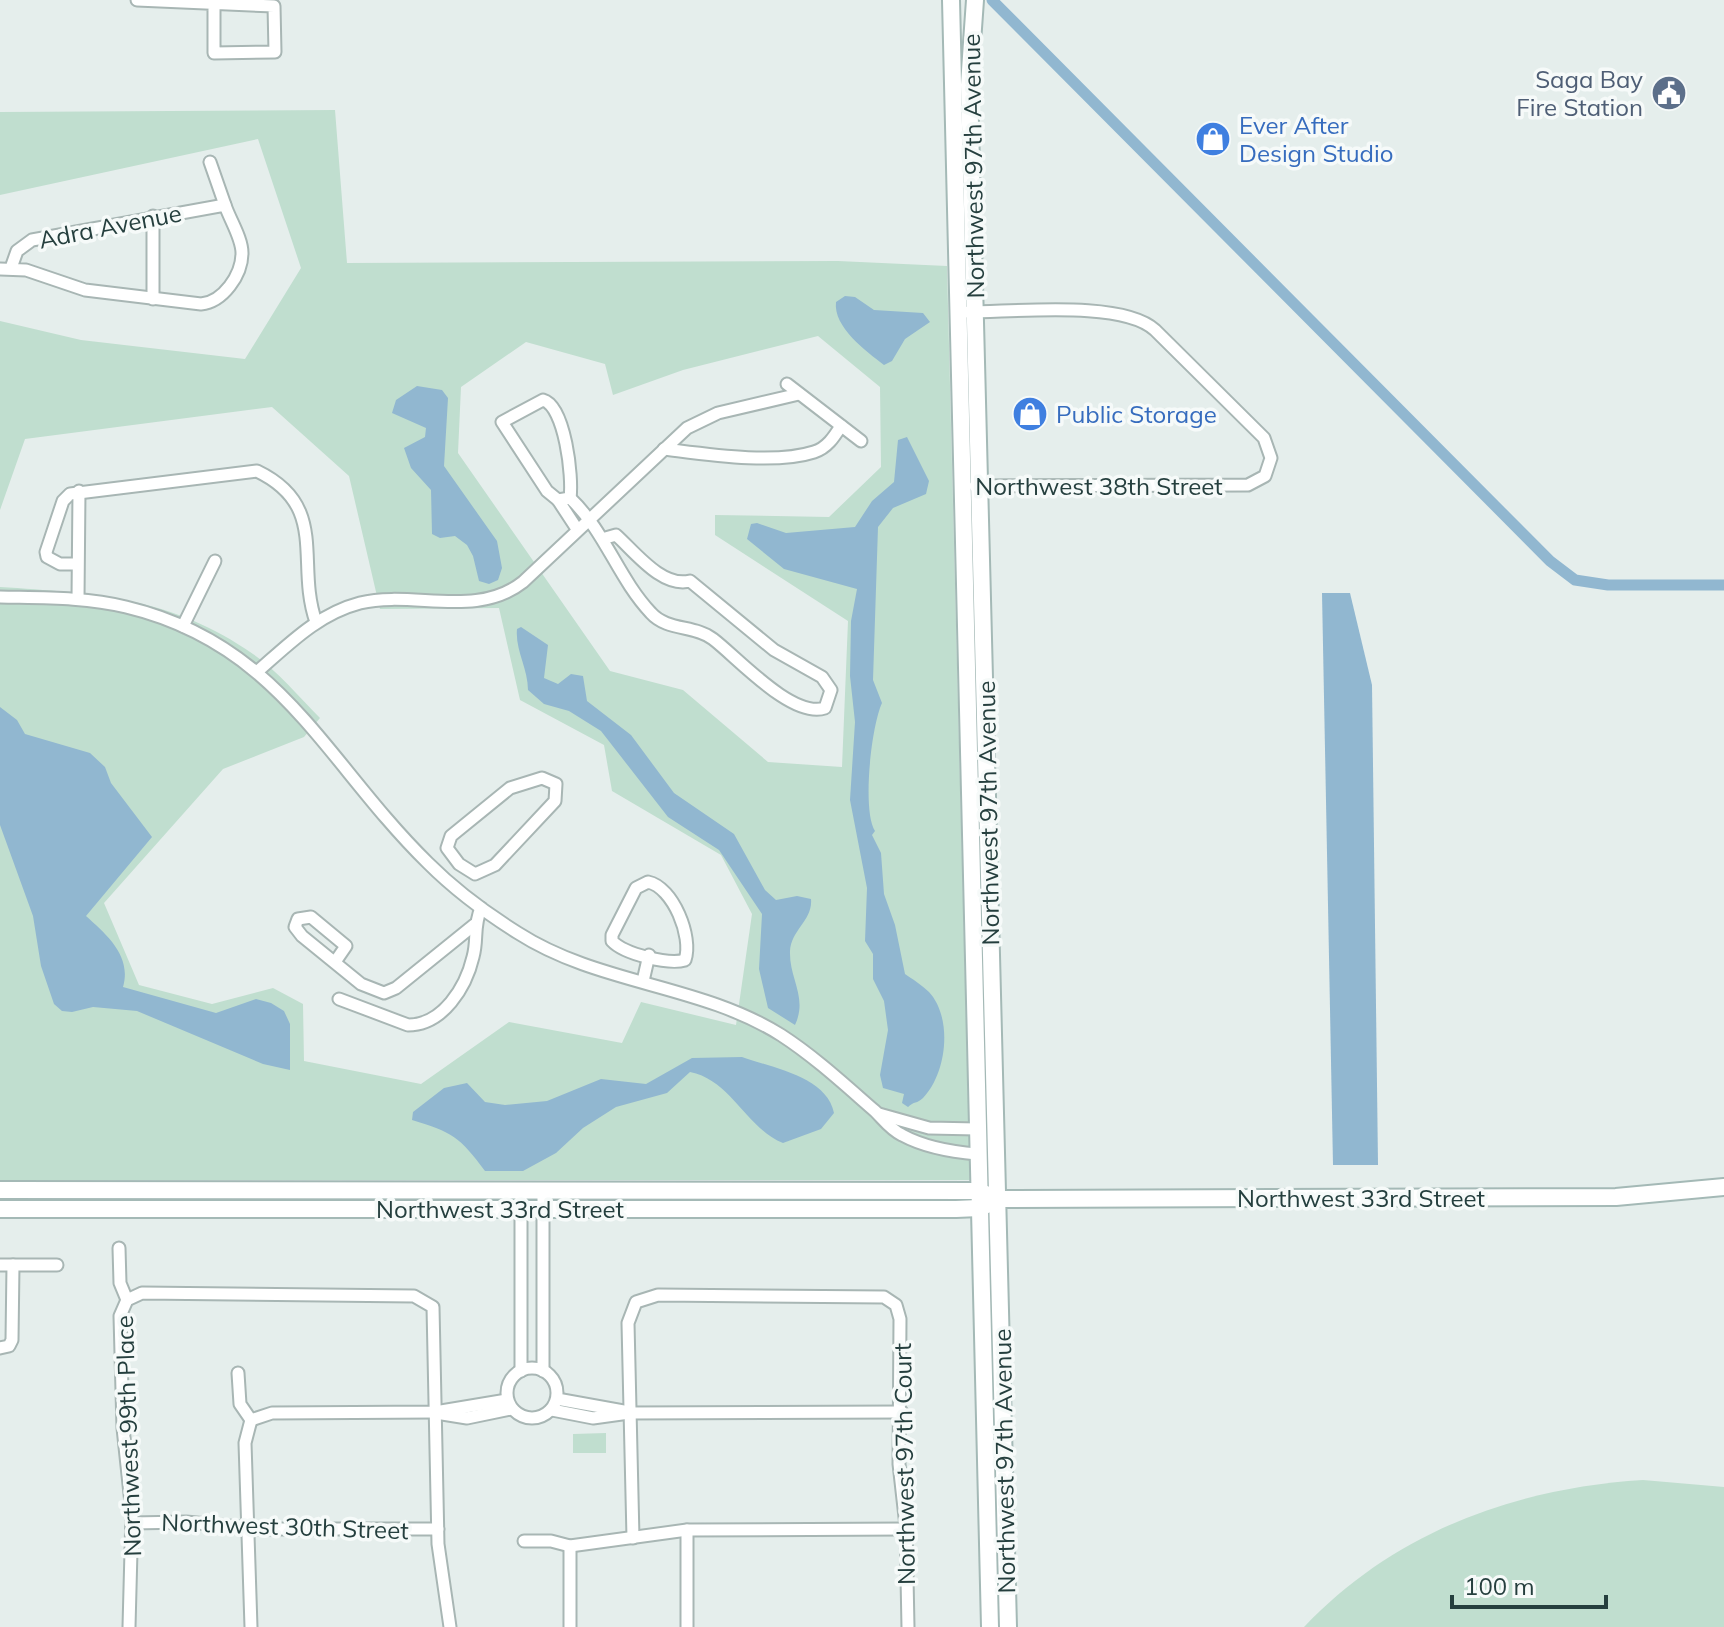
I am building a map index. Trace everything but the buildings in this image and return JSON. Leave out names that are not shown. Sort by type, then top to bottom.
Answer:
[{"type":"street","points":[[137,0],[214,2],[249,3],[274,6],[275,52],[214,53],[214,2]]},
{"type":"street","name":"Northwest 97th Avenue","points":[[951,0],[960,487],[990,1627]]},
{"type":"street","name":"Northwest 97th Avenue","points":[[975,0],[969,66],[1008,1627]]},
{"type":"street","points":[[5,269],[85,290],[207,304],[228,288],[242,258],[240,243],[210,162]]},
{"type":"street","name":"Adra Avenue","points":[[5,269],[27,241],[225,205]]},
{"type":"street","points":[[153,216],[153,299]]},
{"type":"street","points":[[956,312],[975,312]]},
{"type":"street","name":"Northwest 38th Street","points":[[960,487],[1237,486],[1253,484],[1265,476],[1271,463],[1268,444],[1148,324],[1111,312],[975,312]]},
{"type":"street","points":[[787,384],[861,441]]},
{"type":"street","points":[[258,671],[316,622],[341,609],[374,600],[492,598],[523,582],[687,428],[710,416],[799,394]]},
{"type":"street","points":[[577,529],[564,499],[571,473],[557,411],[543,400],[502,422],[547,491],[564,499],[590,517],[605,550],[654,617],[711,637],[778,694],[817,710],[825,708],[831,690],[822,677],[774,650],[690,581],[677,583],[665,578],[616,535],[602,539]]},
{"type":"street","points":[[664,449],[752,456],[799,454],[823,448],[841,426]]},
{"type":"street","points":[[77,564],[52,561],[46,552],[63,501],[79,491],[247,470],[261,472],[287,492],[302,515],[310,552],[308,597],[316,622]]},
{"type":"street","points":[[78,599],[79,491]]},
{"type":"street","points":[[183,626],[215,561]]},
{"type":"street","points":[[0,597],[78,599],[128,607],[183,626],[221,645],[258,671],[297,709],[412,847],[444,879],[481,908],[553,953],[697,996],[753,1019],[809,1055],[890,1128],[911,1140],[977,1154]]},
{"type":"street","points":[[964,643],[984,643]]},
{"type":"street","points":[[542,778],[556,784],[555,801],[492,868],[475,874],[459,864],[448,851],[449,840],[504,792],[515,785],[542,778]]},
{"type":"street","points":[[444,879],[459,864]]},
{"type":"street","points":[[648,882],[662,887],[673,899],[688,953],[685,960],[677,962],[649,955],[617,946],[612,938],[636,888],[648,882]]},
{"type":"street","points":[[339,999],[408,1025],[418,1024],[440,1012],[458,996],[471,964],[474,925],[481,908]]},
{"type":"street","points":[[335,962],[346,946],[311,917],[298,919],[298,933],[361,984],[381,992],[392,991],[474,925]]},
{"type":"street","points":[[971,929],[990,928]]},
{"type":"street","points":[[643,981],[649,955]]},
{"type":"street","points":[[353,1005],[361,984]]},
{"type":"street","points":[[878,1114],[929,1128],[977,1129]]},
{"type":"street","name":"Northwest 33rd Street","points":[[0,1209],[543,1209],[997,1199],[1616,1197],[1724,1187]]},
{"type":"street","name":"Northwest 33rd Street","points":[[0,1190],[543,1191],[979,1200]]},
{"type":"street","points":[[521,1191],[521,1371]]},
{"type":"street","points":[[543,1191],[543,1371],[556,1384],[554,1404]]},
{"type":"street","name":"Northwest 99th Place","points":[[119,1248],[120,1283],[127,1300],[120,1320],[123,1428],[132,1523],[129,1627]]},
{"type":"street","points":[[0,1265],[57,1265]]},
{"type":"street","points":[[5,1346],[13,1265]]},
{"type":"street","points":[[127,1300],[142,1293],[236,1293],[414,1296],[429,1302],[435,1313],[438,1529],[450,1627]]},
{"type":"street","name":"Northwest 97th Court","points":[[629,1413],[628,1323],[634,1304],[658,1295],[871,1296],[894,1302],[900,1319],[902,1412],[899,1472],[906,1529],[908,1627]]},
{"type":"street","points":[[543,1371],[521,1371],[509,1383],[509,1404],[519,1415],[534,1419],[554,1404],[629,1413],[902,1412]]},
{"type":"street","points":[[238,1373],[240,1404],[251,1420]]},
{"type":"street","points":[[251,1420],[272,1413],[435,1412],[509,1404]]},
{"type":"street","points":[[629,1413],[633,1538]]},
{"type":"street","points":[[251,1420],[245,1436],[251,1627]]},
{"type":"street","name":"Northwest 30th Street","points":[[132,1523],[191,1522],[248,1529],[438,1529]]},
{"type":"street","points":[[524,1541],[551,1541],[570,1546],[687,1530],[906,1529]]},
{"type":"street","points":[[687,1530],[687,1627]]},
{"type":"street","points":[[570,1546],[570,1627]]},
{"type":"green space","points":[[335,110],[347,263],[838,261],[947,266],[970,1180],[0,1180],[0,587],[131,601],[193,620],[253,654],[280,676],[320,718],[304,737],[223,769],[104,903],[139,985],[212,1004],[273,988],[303,1004],[304,1061],[421,1084],[509,1022],[622,1043],[641,1002],[736,1025],[752,914],[721,855],[612,791],[604,745],[520,700],[499,608],[380,609],[349,476],[272,407],[25,439],[0,510],[0,321],[81,340],[245,359],[301,268],[258,139],[0,195],[0,112]],"holes":[[[818,336],[880,387],[881,467],[829,517],[715,515],[715,535],[848,621],[842,767],[768,762],[683,690],[610,671],[458,453],[461,387],[526,342],[605,364],[613,395],[683,370]]]},
{"type":"green space","points":[[606,1433],[606,1453],[573,1453],[573,1434]]},
{"type":"green space","points":[[1643,1480],[1724,1487],[1724,1627],[1304,1627],[1339,1594],[1377,1565],[1459,1521],[1549,1493]]},
{"type":"water","points":[[845,296],[855,297],[874,310],[923,313],[930,322],[905,339],[892,361],[884,365],[845,329],[836,311],[836,302]]},
{"type":"water","points":[[417,386],[442,390],[448,398],[444,466],[497,541],[502,568],[498,580],[489,584],[479,581],[467,545],[455,536],[440,538],[432,534],[431,490],[411,468],[404,448],[425,437],[426,428],[392,413],[396,400]]},
{"type":"water","points":[[907,437],[929,481],[926,494],[893,508],[878,527],[873,680],[882,703],[872,749],[869,806],[875,831],[872,835],[881,853],[884,894],[895,925],[905,974],[937,1003],[944,1030],[942,1060],[937,1075],[923,1098],[908,1107],[902,1103],[904,1094],[883,1088],[880,1075],[888,1030],[884,1001],[873,979],[873,954],[865,941],[867,888],[850,800],[855,722],[850,676],[851,621],[857,589],[784,569],[747,539],[751,524],[757,523],[786,533],[855,527],[872,501],[894,482],[898,440]]},
{"type":"water","points":[[1322,593],[1350,593],[1372,685],[1378,1165],[1333,1165]]},
{"type":"water","points":[[521,627],[548,645],[544,678],[558,684],[571,674],[583,676],[587,701],[631,735],[674,793],[734,834],[765,890],[776,900],[797,896],[811,899],[809,913],[794,937],[790,951],[800,1006],[795,1025],[768,1008],[759,969],[762,914],[719,850],[668,817],[601,731],[569,711],[544,704],[528,690],[517,637],[517,629]]},
{"type":"water","points":[[0,707],[17,720],[25,734],[90,753],[105,767],[111,783],[152,837],[86,916],[121,956],[125,976],[123,987],[216,1013],[256,999],[271,1003],[284,1011],[290,1024],[290,1070],[263,1064],[137,1011],[93,1007],[72,1012],[62,1011],[54,1004],[41,966],[33,916],[0,825]]},
{"type":"water","points":[[742,1057],[810,1082],[829,1101],[834,1113],[821,1129],[783,1143],[759,1127],[717,1084],[690,1072],[667,1093],[616,1107],[583,1128],[556,1153],[523,1171],[485,1171],[454,1137],[412,1120],[413,1112],[444,1088],[467,1083],[485,1102],[505,1105],[547,1101],[601,1079],[646,1084],[692,1058]]},
{"type":"waterway","points":[[992,0],[1550,561],[1575,580],[1608,585],[1724,585]]},
{"type":"place","name":"Saga Bay Fire Station","points":[[1669,93]]},
{"type":"place","name":"Ever After Design Studio","points":[[1213,139]]},
{"type":"place","name":"Public Storage","points":[[1030,414]]}]
